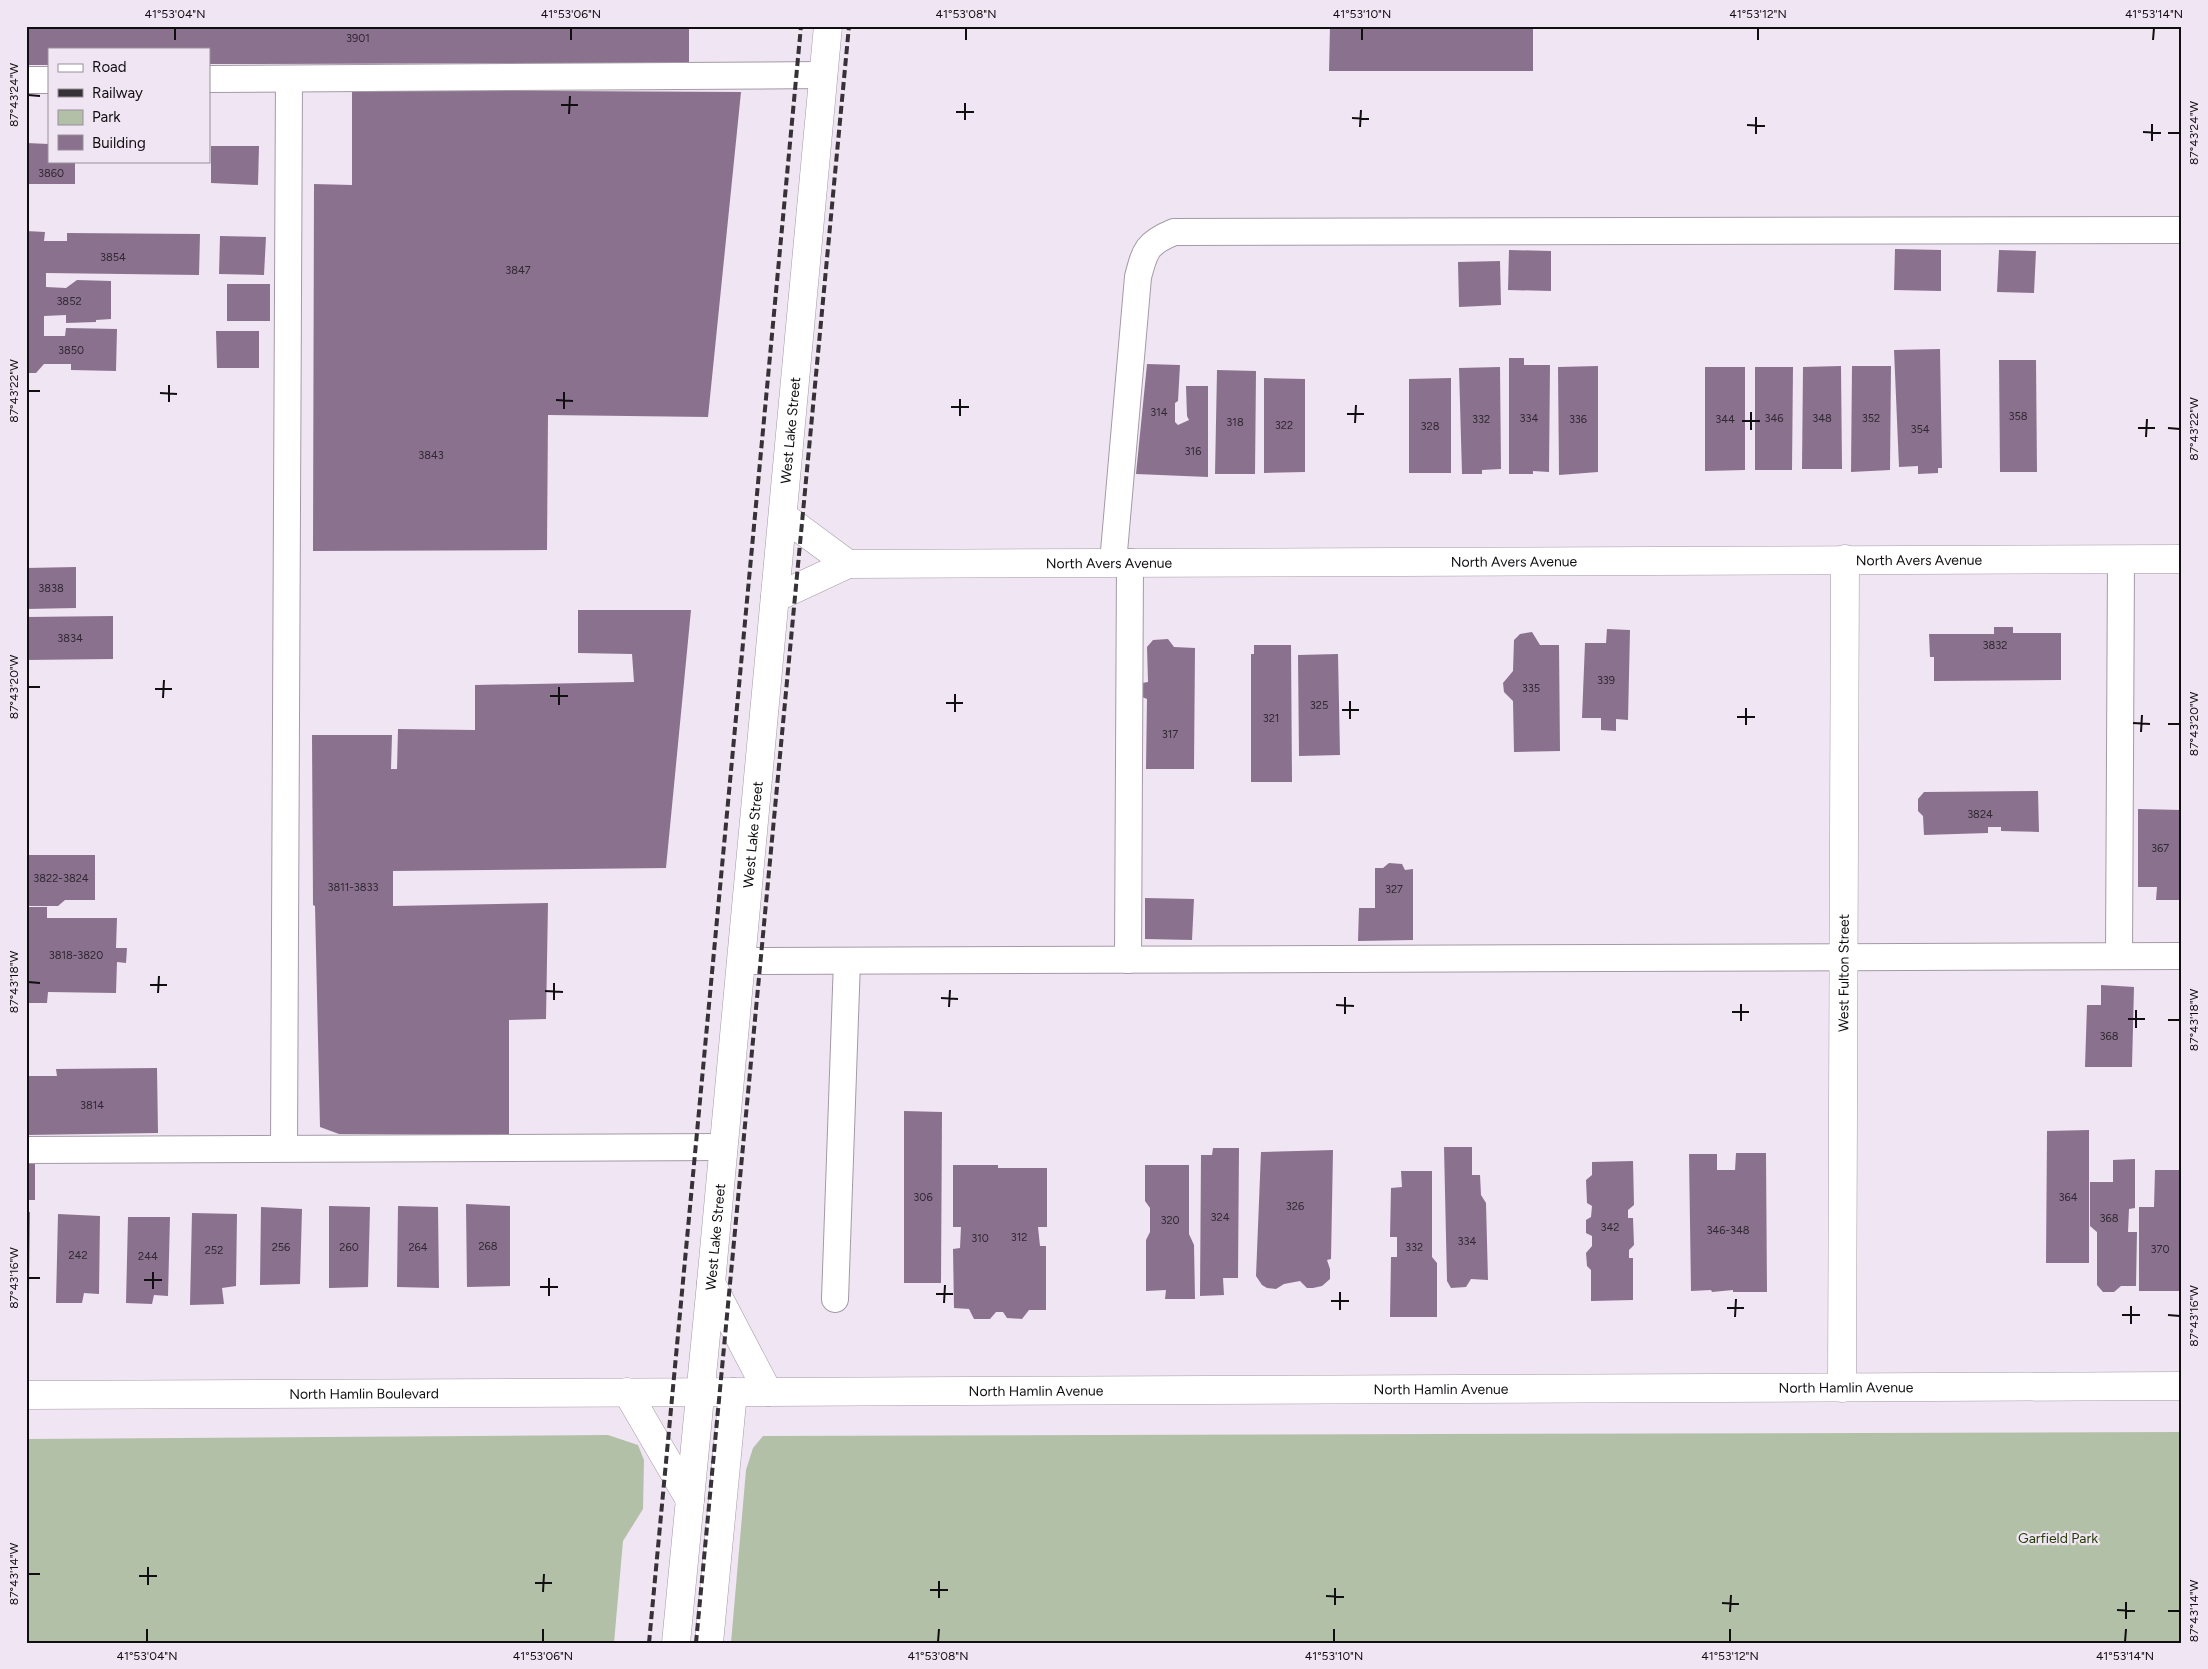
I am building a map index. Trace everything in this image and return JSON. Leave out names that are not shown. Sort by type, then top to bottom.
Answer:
[{"type":"street","name":"West Lake Street","points":[[676,1643],[828,26]]},
{"type":"street","points":[[783,516],[848,564]]},
{"type":"street","name":"West Fulton Street","points":[[1842,1388],[1845,559]]},
{"type":"street","name":"North Avers Avenue","points":[[774,598],[848,564],[2182,559]]},
{"type":"street","points":[[711,1283],[768,1392]]},
{"type":"street","name":"North Hamlin Avenue","points":[[700,1392],[2182,1386]]},
{"type":"street","points":[[628,1392],[690,1500]]},
{"type":"street","name":"North Hamlin Boulevard","points":[[26,1395],[700,1392]]},
{"type":"street","points":[[709,1643],[733,1392]]},
{"type":"lane","points":[[210,79],[824,75]]},
{"type":"lane","points":[[284,1147],[289,79]]},
{"type":"lane","points":[[26,80],[48,80]]},
{"type":"lane","points":[[1128,960],[1122,562],[1138,277],[1145,251],[1158,239],[1174,232],[2182,230]]},
{"type":"lane","points":[[2119,956],[2121,559]]},
{"type":"lane","points":[[741,961],[2182,956]]},
{"type":"lane","points":[[835,1299],[846,961]]},
{"type":"lane","points":[[26,1150],[284,1147],[724,1147]]},
{"type":"green space","name":"Garfield Park","points":[[2182,1432],[2182,1643],[731,1643],[746,1470],[753,1448],[763,1436]]},
{"type":"green space","points":[[608,1435],[638,1445],[644,1460],[643,1509],[623,1541],[614,1643],[29,1643],[26,1640],[26,1439]]},
{"type":"building","points":[[26,26],[689,26],[689,63],[210,64],[210,48],[48,48],[48,65],[26,65]]},
{"type":"building","points":[[1330,26],[1533,26],[1533,71],[1329,71]]},
{"type":"building","points":[[352,90],[741,92],[708,417],[548,415],[547,550],[313,551],[314,184],[352,185]]},
{"type":"building","points":[[26,143],[48,144],[48,162],[75,162],[75,184],[26,184]]},
{"type":"building","points":[[211,146],[259,146],[258,185],[211,183]]},
{"type":"building","points":[[26,231],[45,232],[44,241],[67,241],[67,233],[200,234],[199,275],[46,273],[46,287],[66,288],[77,280],[111,281],[111,319],[96,320],[96,322],[66,323],[66,315],[44,316],[44,336],[65,336],[66,328],[117,329],[116,371],[71,370],[71,364],[44,364],[36,373],[26,373]]},
{"type":"building","points":[[220,236],[266,237],[264,275],[219,274]]},
{"type":"building","points":[[1895,249],[1941,250],[1941,291],[1894,290]]},
{"type":"building","points":[[1509,250],[1551,251],[1551,291],[1508,290]]},
{"type":"building","points":[[1999,250],[2036,251],[2034,293],[1997,292]]},
{"type":"building","points":[[1500,261],[1501,305],[1459,307],[1458,262]]},
{"type":"building","points":[[227,284],[270,284],[270,321],[227,321]]},
{"type":"building","points":[[216,331],[259,331],[259,368],[217,368]]},
{"type":"building","points":[[1940,349],[1942,468],[1938,468],[1938,473],[1918,474],[1918,466],[1899,467],[1894,350]]},
{"type":"building","points":[[1509,358],[1524,358],[1524,365],[1550,365],[1549,472],[1533,471],[1533,474],[1509,474]]},
{"type":"building","points":[[1999,360],[2036,360],[2037,472],[2000,472]]},
{"type":"building","points":[[1147,364],[1180,365],[1178,401],[1175,403],[1175,422],[1178,425],[1189,420],[1187,416],[1186,386],[1208,386],[1208,477],[1136,474]]},
{"type":"building","points":[[1598,366],[1598,472],[1559,475],[1558,367]]},
{"type":"building","points":[[1841,366],[1842,469],[1802,469],[1803,367]]},
{"type":"building","points":[[1852,366],[1891,366],[1890,470],[1851,472]]},
{"type":"building","points":[[1500,367],[1501,469],[1482,470],[1482,474],[1462,474],[1459,368]]},
{"type":"building","points":[[1705,367],[1745,367],[1745,470],[1705,471]]},
{"type":"building","points":[[1755,367],[1793,367],[1792,470],[1755,470]]},
{"type":"building","points":[[1217,370],[1256,371],[1255,474],[1215,474]]},
{"type":"building","points":[[1264,378],[1305,379],[1305,472],[1264,473]]},
{"type":"building","points":[[1451,378],[1451,473],[1409,473],[1409,379]]},
{"type":"building","points":[[76,567],[76,608],[26,609],[26,568]]},
{"type":"building","points":[[578,610],[691,610],[666,868],[393,871],[393,906],[548,903],[546,1019],[509,1020],[509,1135],[339,1134],[320,1127],[315,906],[313,905],[312,735],[392,735],[391,769],[397,769],[398,729],[475,730],[475,685],[634,682],[632,654],[578,653]]},
{"type":"building","points":[[113,616],[113,659],[26,660],[26,617]]},
{"type":"building","points":[[1994,627],[2013,627],[2013,633],[2061,633],[2061,680],[1934,681],[1934,657],[1930,657],[1929,634],[1994,634]]},
{"type":"building","points":[[1607,629],[1630,630],[1628,720],[1616,719],[1616,731],[1601,730],[1601,718],[1582,718],[1585,643],[1606,643]]},
{"type":"building","points":[[1532,632],[1540,645],[1559,645],[1560,751],[1514,752],[1513,701],[1504,692],[1503,683],[1513,671],[1514,640],[1520,634]]},
{"type":"building","points":[[1168,639],[1174,647],[1195,648],[1194,769],[1146,769],[1147,699],[1142,697],[1142,683],[1148,682],[1147,647],[1153,640]]},
{"type":"building","points":[[1254,645],[1291,645],[1292,782],[1251,782],[1251,654],[1254,654]]},
{"type":"building","points":[[1338,654],[1340,755],[1299,756],[1298,655]]},
{"type":"building","points":[[2038,791],[2039,832],[2001,831],[2001,827],[1988,827],[1988,833],[1924,835],[1923,816],[1918,811],[1918,799],[1924,792]]},
{"type":"building","points":[[2138,809],[2182,810],[2182,900],[2156,900],[2157,887],[2138,887]]},
{"type":"building","points":[[26,855],[95,855],[95,900],[65,900],[58,906],[26,906]]},
{"type":"building","points":[[1389,863],[1402,864],[1405,870],[1413,869],[1413,940],[1358,941],[1359,908],[1375,908],[1375,868],[1383,868]]},
{"type":"building","points":[[1145,898],[1194,899],[1192,940],[1145,939]]},
{"type":"building","points":[[26,907],[47,907],[47,918],[117,918],[116,948],[127,948],[126,963],[117,962],[116,993],[48,992],[47,1003],[26,1003]]},
{"type":"building","points":[[2101,985],[2134,987],[2132,1067],[2085,1067],[2087,1005],[2101,1005]]},
{"type":"building","points":[[157,1068],[158,1133],[26,1135],[26,1076],[57,1076],[56,1069]]},
{"type":"building","points":[[904,1111],[942,1112],[941,1283],[904,1283]]},
{"type":"building","points":[[2089,1130],[2089,1263],[2046,1263],[2047,1131]]},
{"type":"building","points":[[1444,1147],[1472,1147],[1472,1175],[1480,1175],[1481,1195],[1486,1203],[1488,1280],[1471,1279],[1466,1287],[1451,1288],[1447,1281]]},
{"type":"building","points":[[1213,1148],[1239,1148],[1238,1278],[1223,1278],[1224,1295],[1200,1296],[1201,1155],[1212,1155]]},
{"type":"building","points":[[1333,1150],[1331,1259],[1327,1260],[1330,1269],[1330,1279],[1322,1286],[1313,1288],[1307,1288],[1300,1281],[1284,1284],[1276,1289],[1267,1288],[1262,1285],[1256,1276],[1261,1152]]},
{"type":"building","points":[[1736,1153],[1766,1153],[1767,1292],[1733,1292],[1733,1290],[1691,1291],[1689,1154],[1717,1154],[1717,1170],[1735,1170]]},
{"type":"building","points":[[2135,1159],[2135,1208],[2129,1209],[2128,1232],[2137,1232],[2136,1286],[2121,1286],[2114,1292],[2103,1292],[2097,1285],[2097,1232],[2090,1226],[2090,1182],[2113,1182],[2113,1160]]},
{"type":"building","points":[[1633,1161],[1634,1205],[1628,1210],[1628,1218],[1633,1218],[1634,1245],[1629,1250],[1629,1258],[1633,1258],[1633,1300],[1591,1301],[1591,1270],[1587,1266],[1586,1253],[1592,1246],[1592,1236],[1586,1233],[1586,1220],[1591,1217],[1592,1206],[1587,1203],[1586,1180],[1592,1175],[1592,1162]]},
{"type":"building","points":[[26,1162],[35,1162],[35,1200],[26,1200]]},
{"type":"building","points":[[953,1165],[998,1165],[998,1168],[1047,1168],[1047,1227],[1038,1227],[1040,1246],[1046,1246],[1046,1310],[1029,1310],[1022,1319],[1007,1318],[1003,1312],[996,1312],[990,1319],[974,1319],[969,1309],[954,1308],[953,1249],[960,1248],[961,1227],[953,1227]]},
{"type":"building","points":[[1145,1165],[1189,1165],[1189,1234],[1194,1245],[1195,1299],[1165,1299],[1166,1290],[1146,1291],[1146,1240],[1150,1232],[1150,1208],[1145,1201]]},
{"type":"building","points":[[2155,1170],[2182,1170],[2182,1291],[2139,1291],[2139,1207],[2154,1207]]},
{"type":"building","points":[[1401,1171],[1432,1171],[1432,1257],[1437,1263],[1437,1317],[1390,1317],[1391,1257],[1397,1257],[1397,1237],[1390,1237],[1391,1188],[1402,1187]]},
{"type":"building","points":[[466,1204],[510,1206],[510,1286],[467,1287]]},
{"type":"building","points":[[329,1206],[370,1207],[368,1287],[329,1288]]},
{"type":"building","points":[[398,1206],[438,1207],[439,1288],[397,1287]]},
{"type":"building","points":[[261,1207],[302,1209],[300,1284],[260,1285]]},
{"type":"building","points":[[26,1212],[30,1212],[29,1293],[26,1292]]},
{"type":"building","points":[[192,1213],[237,1214],[236,1286],[222,1288],[224,1304],[190,1305]]},
{"type":"building","points":[[58,1214],[100,1216],[99,1294],[84,1293],[82,1303],[56,1303]]},
{"type":"building","points":[[128,1217],[170,1217],[168,1296],[154,1295],[152,1304],[126,1303]]},
{"type":"railway","points":[[649,1643],[801,26]]},
{"type":"railway","points":[[696,1643],[849,26]]}]
